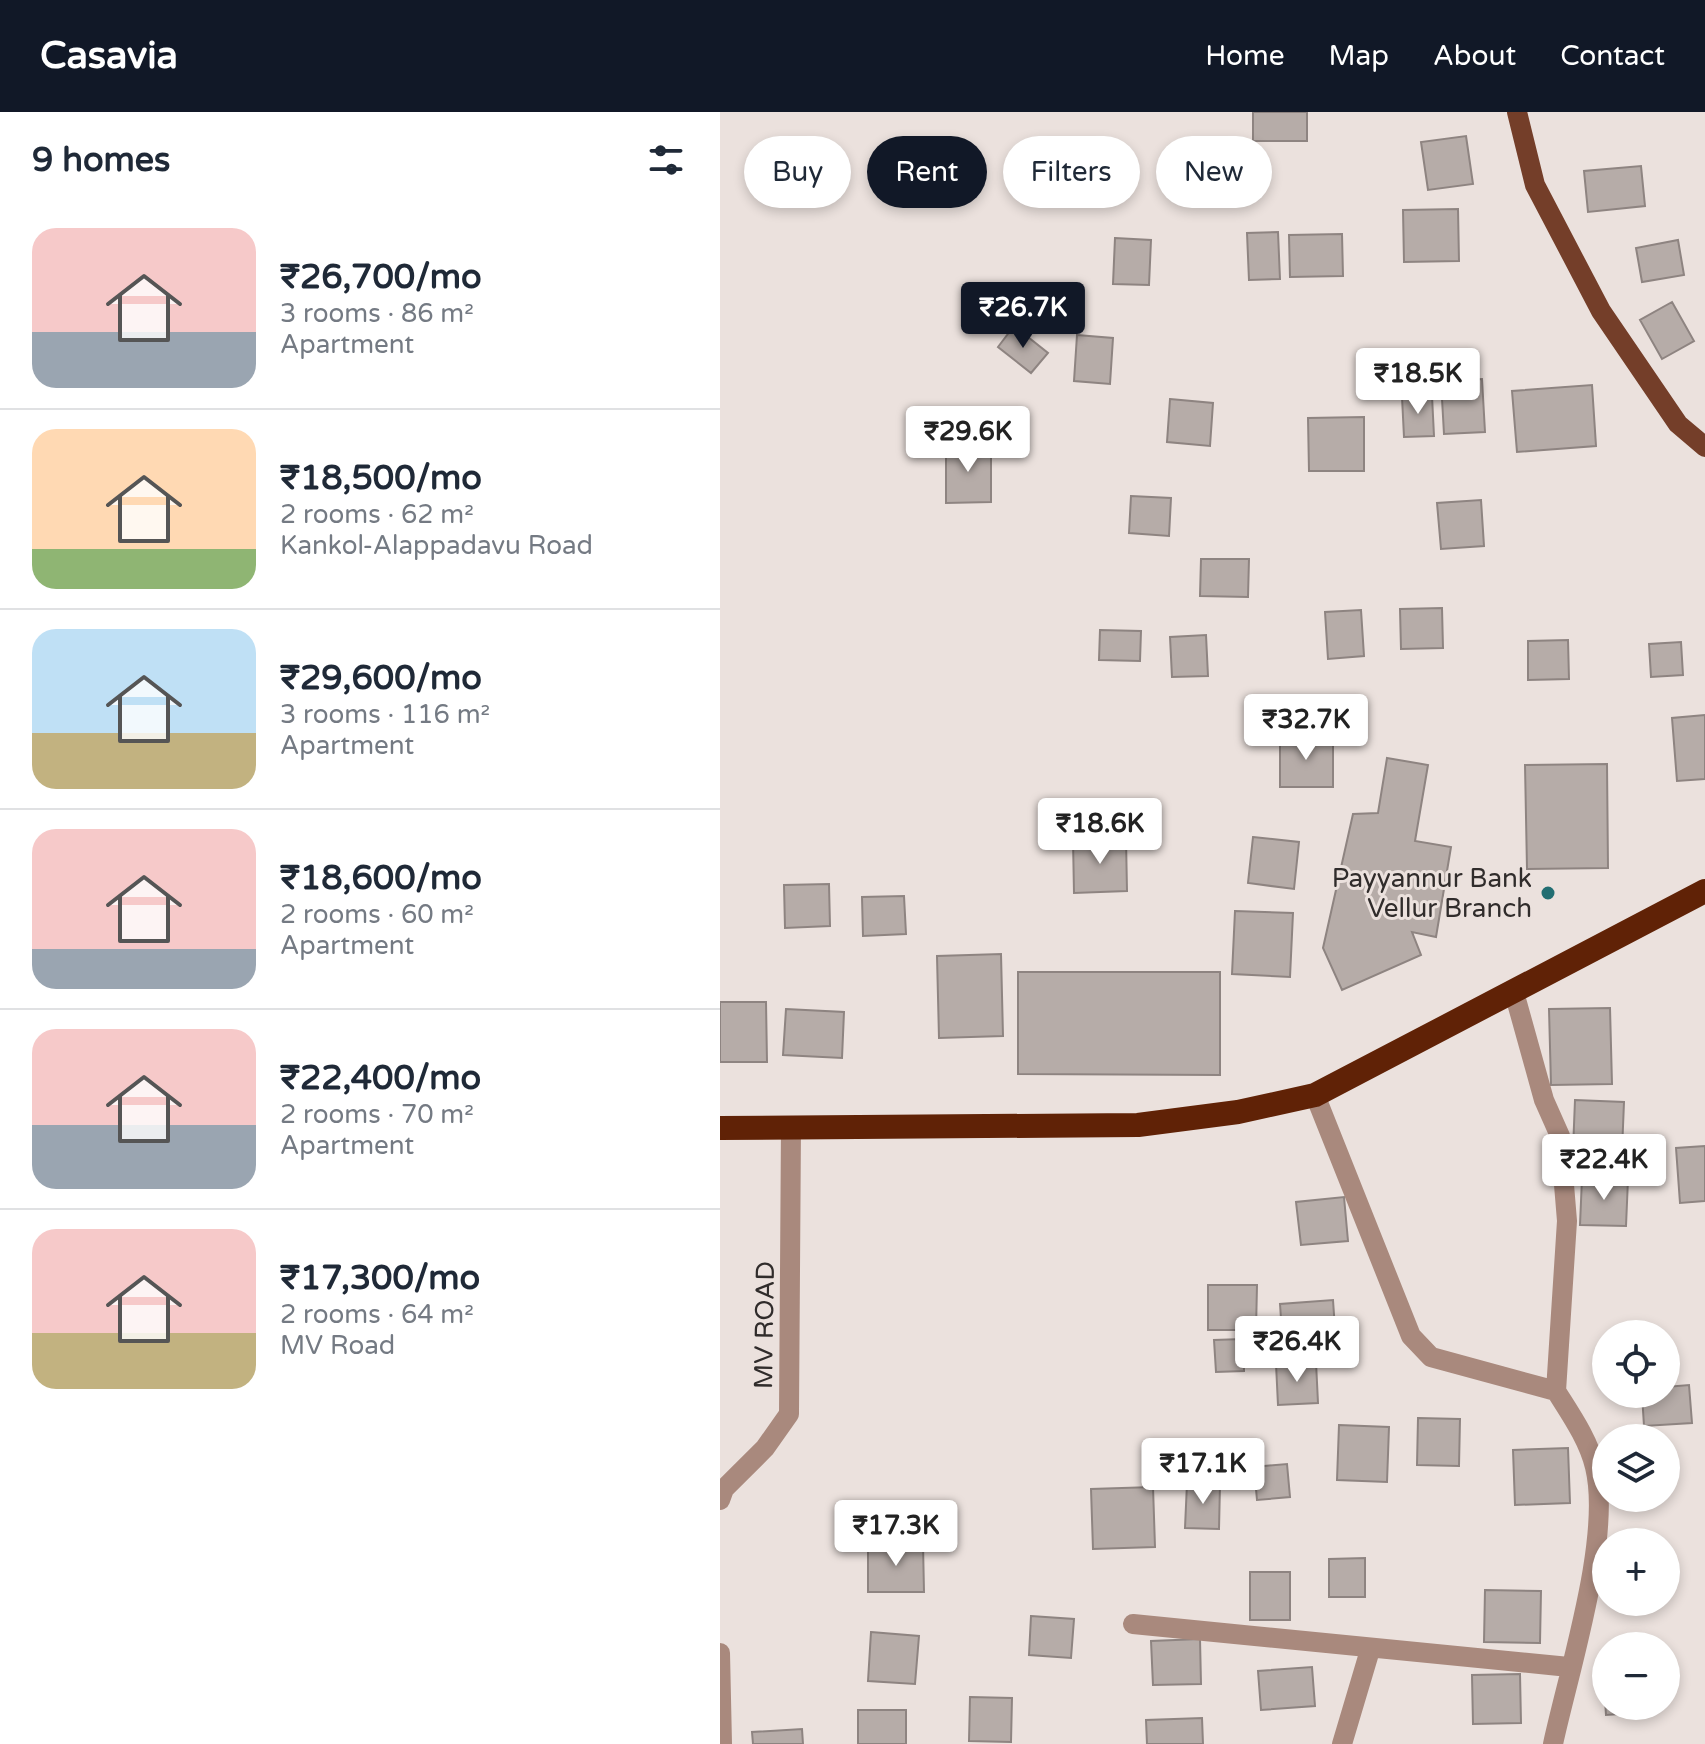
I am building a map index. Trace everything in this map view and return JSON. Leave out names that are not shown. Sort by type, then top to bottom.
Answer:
[{"type":"highway","points":[[720,1128],[1138,1125],[1238,1112],[1315,1095],[1705,891]]},
{"type":"main road","points":[[1517,112],[1535,185],[1601,311],[1678,424],[1705,447]]},
{"type":"street","points":[[1514,992],[1544,1100],[1560,1136],[1567,1221],[1556,1391],[1578,1426],[1594,1466],[1599,1495],[1599,1529],[1553,1744]]},
{"type":"street","points":[[1315,1095],[1411,1336],[1431,1357],[1556,1391]]},
{"type":"street","name":"MV ROAD","points":[[720,1500],[724,1489],[765,1448],[789,1414],[791,1126]]},
{"type":"street","points":[[1133,1624],[1370,1650],[1569,1667]]},
{"type":"street","points":[[1342,1744],[1370,1650]]},
{"type":"street","points":[[720,1653],[722,1744]]},
{"type":"building","points":[[1253,112],[1307,112],[1307,141],[1272,141],[1272,136],[1253,136]]},
{"type":"building","points":[[1466,136],[1473,184],[1428,190],[1421,142]]},
{"type":"building","points":[[1641,166],[1645,206],[1588,212],[1584,171]]},
{"type":"building","points":[[1458,209],[1459,261],[1404,262],[1403,210]]},
{"type":"building","points":[[1278,232],[1280,279],[1249,280],[1247,233]]},
{"type":"building","points":[[1342,234],[1343,276],[1290,277],[1289,235]]},
{"type":"building","points":[[1115,238],[1151,240],[1149,285],[1113,284]]},
{"type":"building","points":[[1678,240],[1684,275],[1642,282],[1636,248]]},
{"type":"building","points":[[1672,302],[1694,341],[1662,359],[1640,320]]},
{"type":"building","points":[[1014,326],[1048,353],[1031,373],[998,347]]},
{"type":"building","points":[[1077,335],[1113,338],[1110,384],[1074,381]]},
{"type":"building","points":[[1482,379],[1485,432],[1444,434],[1441,381]]},
{"type":"building","points":[[1592,385],[1596,446],[1517,452],[1512,391]]},
{"type":"building","points":[[1432,396],[1434,436],[1404,437],[1402,397]]},
{"type":"building","points":[[1170,399],[1213,403],[1210,446],[1167,442]]},
{"type":"building","points":[[1364,417],[1364,471],[1309,471],[1308,418]]},
{"type":"building","points":[[946,445],[991,445],[991,502],[946,503]]},
{"type":"building","points":[[1131,496],[1171,498],[1169,536],[1129,533]]},
{"type":"building","points":[[1481,500],[1484,546],[1441,549],[1437,503]]},
{"type":"building","points":[[1201,559],[1249,559],[1248,597],[1200,596]]},
{"type":"building","points":[[1442,608],[1443,648],[1401,649],[1400,609]]},
{"type":"building","points":[[1361,610],[1364,656],[1328,659],[1325,612]]},
{"type":"building","points":[[1100,630],[1141,631],[1140,661],[1099,660]]},
{"type":"building","points":[[1206,635],[1208,676],[1172,677],[1170,637]]},
{"type":"building","points":[[1568,640],[1569,679],[1528,680],[1528,641]]},
{"type":"building","points":[[1681,642],[1683,675],[1651,677],[1649,644]]},
{"type":"building","points":[[1705,715],[1705,779],[1677,781],[1672,718]]},
{"type":"building","points":[[1280,738],[1333,738],[1333,787],[1280,787]]},
{"type":"building","points":[[1387,758],[1428,765],[1415,841],[1451,847],[1436,937],[1412,932],[1421,955],[1342,990],[1323,948],[1353,814],[1378,813]]},
{"type":"building","points":[[1607,764],[1608,868],[1527,869],[1525,765]]},
{"type":"building","points":[[1253,837],[1299,842],[1294,889],[1248,883]]},
{"type":"building","points":[[1126,839],[1127,891],[1074,893],[1073,840]]},
{"type":"building","points":[[829,884],[830,926],[785,928],[784,885]]},
{"type":"building","points":[[904,896],[906,934],[863,936],[862,897]]},
{"type":"building","points":[[1235,911],[1293,913],[1290,977],[1232,974]]},
{"type":"building","points":[[1001,954],[1003,1036],[939,1038],[937,956]]},
{"type":"building","points":[[1018,972],[1220,972],[1220,1075],[1018,1074]]},
{"type":"building","points":[[720,1002],[766,1002],[767,1062],[720,1062]]},
{"type":"building","points":[[1610,1008],[1612,1084],[1551,1085],[1549,1009]]},
{"type":"building","points":[[786,1009],[844,1012],[842,1058],[783,1055]]},
{"type":"building","points":[[1575,1100],[1624,1102],[1622,1151],[1573,1150]]},
{"type":"building","points":[[1705,1146],[1705,1201],[1680,1203],[1676,1148]]},
{"type":"building","points":[[1582,1178],[1628,1179],[1626,1226],[1580,1225]]},
{"type":"building","points":[[1344,1197],[1348,1241],[1301,1245],[1296,1202]]},
{"type":"building","points":[[1208,1285],[1257,1285],[1256,1330],[1208,1330]]},
{"type":"building","points":[[1333,1300],[1336,1344],[1283,1348],[1280,1304]]},
{"type":"building","points":[[1243,1339],[1244,1371],[1216,1372],[1214,1340]]},
{"type":"building","points":[[1316,1362],[1318,1403],[1278,1405],[1276,1364]]},
{"type":"building","points":[[1689,1385],[1692,1423],[1644,1424],[1643,1408],[1680,1408],[1680,1386]]},
{"type":"building","points":[[1418,1418],[1460,1419],[1459,1466],[1417,1465]]},
{"type":"building","points":[[1339,1425],[1389,1427],[1387,1482],[1337,1480]]},
{"type":"building","points":[[1568,1448],[1570,1503],[1515,1505],[1513,1450]]},
{"type":"building","points":[[1287,1464],[1290,1497],[1257,1500],[1254,1467]]},
{"type":"building","points":[[1187,1483],[1220,1484],[1219,1529],[1185,1528]]},
{"type":"building","points":[[1153,1487],[1155,1547],[1093,1549],[1091,1489]]},
{"type":"building","points":[[868,1544],[923,1544],[924,1592],[868,1592]]},
{"type":"building","points":[[1365,1558],[1365,1597],[1329,1597],[1329,1559]]},
{"type":"building","points":[[1250,1572],[1290,1572],[1290,1620],[1250,1620]]},
{"type":"building","points":[[1485,1590],[1541,1591],[1540,1643],[1484,1642]]},
{"type":"building","points":[[1031,1616],[1074,1619],[1071,1658],[1029,1655]]},
{"type":"building","points":[[871,1632],[919,1636],[915,1684],[868,1681]]},
{"type":"building","points":[[1200,1639],[1201,1684],[1153,1685],[1151,1641]]},
{"type":"building","points":[[1312,1667],[1315,1706],[1261,1710],[1258,1671]]},
{"type":"building","points":[[1520,1674],[1521,1723],[1473,1724],[1472,1675]]},
{"type":"building","points":[[970,1697],[1012,1698],[1011,1742],[969,1741]]},
{"type":"building","points":[[858,1710],[906,1710],[906,1744],[858,1744]]},
{"type":"building","points":[[1202,1718],[1203,1744],[1147,1744],[1146,1720]]},
{"type":"building","points":[[802,1729],[803,1744],[753,1744],[752,1732]]},
{"type":"place","name":"Payyannur Bank Vellur Branch","points":[[1548,893]]}]
